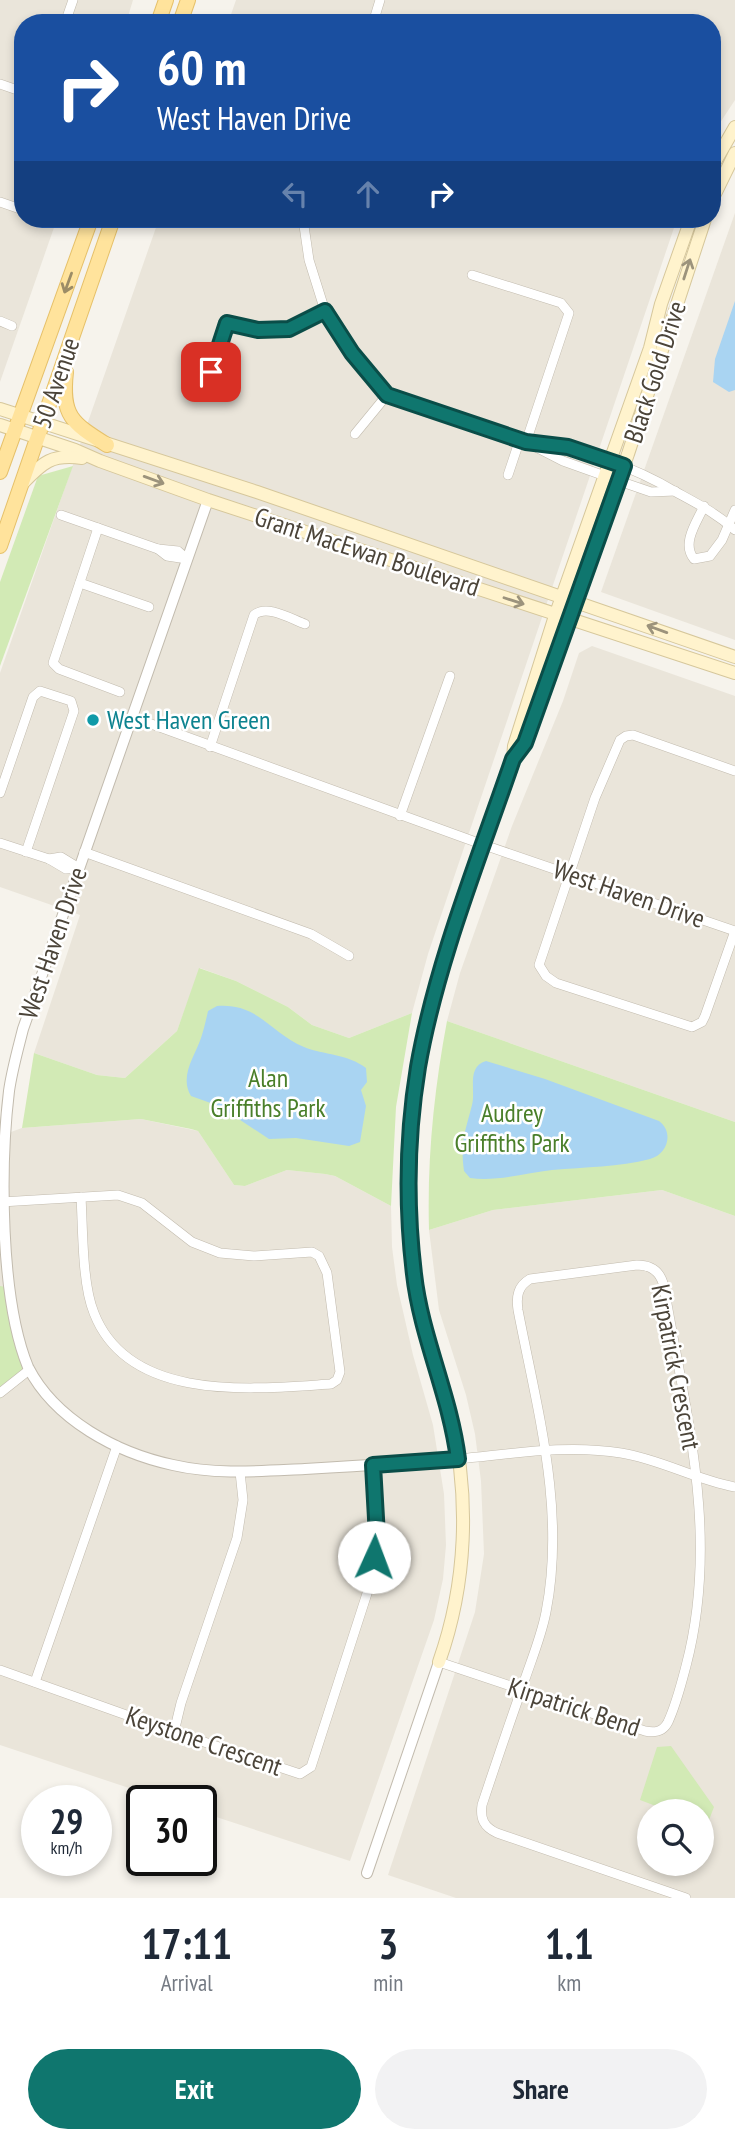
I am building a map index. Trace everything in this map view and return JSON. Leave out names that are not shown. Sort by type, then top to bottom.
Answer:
[{"type":"main road","points":[[721,151],[735,127]]},
{"type":"main road","points":[[721,182],[735,153]]},
{"type":"main road","name":"50 Avenue","points":[[0,472],[88,228]]},
{"type":"main road","name":"50 Avenue","points":[[0,547],[110,228]]},
{"type":"main road","name":"Black Gold Drive","points":[[570,599],[605,476],[650,348],[661,304],[688,228]]},
{"type":"main road","name":"Black Gold Drive","points":[[439,1662],[454,1616],[462,1567],[461,1496],[452,1417],[425,1331],[414,1276],[410,1165],[418,1068],[445,959],[513,759],[525,743],[563,617],[619,481],[702,228]]},
{"type":"main road","points":[[68,350],[64,390],[66,407],[79,428],[107,445]]},
{"type":"main road","name":"Grant MacEwan Boulevard","points":[[0,409],[257,492],[735,657]]},
{"type":"main road","name":"Grant MacEwan Boulevard","points":[[0,425],[208,500],[735,673]]},
{"type":"main road","points":[[20,486],[51,458],[70,456],[100,461]]},
{"type":"street","points":[[304,228],[309,260],[325,311],[352,353],[387,395],[523,440],[563,461],[651,492],[675,491]]},
{"type":"street","points":[[472,275],[561,303],[569,313],[508,475]]},
{"type":"street","points":[[211,372],[227,323],[258,330],[289,329],[325,311]]},
{"type":"street","points":[[0,321],[12,326]]},
{"type":"street","points":[[355,434],[387,395]]},
{"type":"street","points":[[523,440],[568,447],[624,466],[661,482],[704,506],[731,526]]},
{"type":"street","name":"West Haven Drive","points":[[208,500],[4,1089],[1,1249],[8,1311],[15,1339],[29,1370],[48,1396],[68,1416],[92,1433],[144,1458],[175,1466],[240,1472],[582,1449],[622,1453],[697,1478],[735,1487]]},
{"type":"street","points":[[704,506],[688,547],[694,559],[710,556],[731,526],[735,510]]},
{"type":"street","points":[[61,515],[158,549],[178,551],[187,559]]},
{"type":"street","points":[[98,527],[53,663],[59,669],[120,692]]},
{"type":"street","points":[[80,583],[149,607]]},
{"type":"street","points":[[210,747],[254,615],[267,610],[306,624]]},
{"type":"street","points":[[400,816],[450,676]]},
{"type":"street","points":[[0,793],[33,697],[40,691],[71,701],[74,711],[26,852]]},
{"type":"street","name":"West Haven Drive","points":[[132,717],[400,816],[735,931]]},
{"type":"street","points":[[735,771],[633,735],[620,740],[595,798],[539,965],[546,976],[556,983],[692,1027],[702,1022],[705,1016],[735,931]]},
{"type":"street","points":[[0,843],[49,859],[61,857],[79,868]]},
{"type":"street","points":[[84,852],[311,934],[349,956]]},
{"type":"street","points":[[1,1202],[81,1197],[118,1195],[142,1203],[192,1242],[220,1254],[254,1256],[312,1252],[319,1256],[327,1273],[340,1372],[337,1380],[331,1384],[242,1389],[206,1387],[158,1373],[121,1354],[104,1335],[92,1311],[81,1197]]},
{"type":"street","name":"Kirpatrick Crescent","points":[[545,1451],[518,1310],[520,1287],[530,1279],[539,1277],[645,1265],[656,1270],[663,1281],[697,1478]]},
{"type":"street","points":[[0,1393],[29,1370]]},
{"type":"street","points":[[35,1682],[117,1446]]},
{"type":"street","points":[[545,1451],[551,1485],[552,1569],[543,1623],[482,1804],[481,1812],[485,1825],[497,1833],[686,1898]]},
{"type":"street","name":"Keystone Crescent","points":[[0,1670],[300,1774],[311,1767],[372,1578],[377,1536],[373,1465]]},
{"type":"street","points":[[174,1732],[181,1703],[237,1538],[243,1500],[240,1472]]},
{"type":"street","name":"Kirpatrick Bend","points":[[439,1662],[645,1731],[657,1732],[665,1728],[684,1674],[697,1611],[702,1537],[697,1478]]},
{"type":"street","points":[[367,1873],[439,1662]]},
{"type":"shaded area","points":[[0,0],[133,0],[129,14],[14,14],[14,228],[54,228],[0,382]]},
{"type":"shaded area","points":[[236,0],[735,0],[735,100],[721,121],[721,14],[231,14]]},
{"type":"shaded area","points":[[735,213],[735,640],[601,592]]},
{"type":"shaded area","points":[[156,228],[674,228],[428,954],[412,1013],[349,1038],[312,1025],[288,1007],[236,981],[200,968],[177,1031],[125,1078],[97,1075],[34,1053],[80,915],[0,887],[0,673]]},
{"type":"shaded area","points":[[592,646],[735,696],[735,1122],[447,1021],[460,973],[512,826],[563,701],[579,653]]},
{"type":"shaded area","points":[[141,1119],[198,1131],[234,1185],[245,1186],[287,1170],[325,1174],[335,1176],[391,1206],[392,1247],[397,1285],[433,1425],[444,1494],[446,1545],[443,1579],[434,1620],[350,1861],[217,1817],[217,1785],[126,1787],[0,1745],[0,1136],[22,1128]]},
{"type":"shaded area","points":[[662,1190],[735,1216],[735,1898],[456,1898],[388,1875],[475,1612],[484,1554],[481,1481],[475,1434],[466,1395],[439,1310],[429,1230],[493,1210]]},
{"type":"green space","points":[[73,466],[0,666],[0,582],[38,476]]},
{"type":"green space","name":"Alan Griffiths Park","points":[[199,968],[236,981],[288,1007],[312,1025],[349,1038],[412,1013],[396,1107],[391,1206],[335,1176],[325,1174],[287,1170],[245,1186],[234,1185],[198,1131],[191,1129],[141,1119],[22,1128],[34,1053],[97,1075],[125,1078],[177,1031]]},
{"type":"green space","name":"Audrey Griffiths Park","points":[[447,1021],[735,1122],[735,1216],[662,1190],[493,1210],[429,1230],[432,1125]]},
{"type":"green space","points":[[0,1286],[6,1287],[29,1370],[0,1399]]},
{"type":"green space","points":[[671,1746],[708,1799],[640,1799],[657,1747]]},
{"type":"water","points":[[735,301],[735,390],[729,392],[713,382],[715,359]]},
{"type":"water","points":[[217,1006],[244,1009],[304,1047],[352,1060],[366,1068],[367,1082],[361,1090],[366,1106],[360,1142],[349,1146],[296,1138],[269,1139],[219,1106],[191,1096],[187,1081],[189,1066],[201,1038],[208,1011]]},
{"type":"water","points":[[486,1061],[545,1079],[659,1121],[666,1131],[665,1148],[650,1159],[626,1164],[552,1170],[501,1178],[470,1178],[464,1171],[464,1137],[473,1099],[474,1074],[476,1068]]},
{"type":"place","name":"West Haven Green","points":[[93,720]]},
{"type":"route","points":[[211,372],[227,323],[258,330],[289,329],[325,311],[352,353],[387,395],[526,442],[568,447],[624,466],[525,743],[513,759],[445,959],[429,1015],[418,1068],[413,1114],[410,1223],[414,1276],[425,1331],[452,1417],[458,1459],[373,1465],[377,1536],[374,1557]]}]
